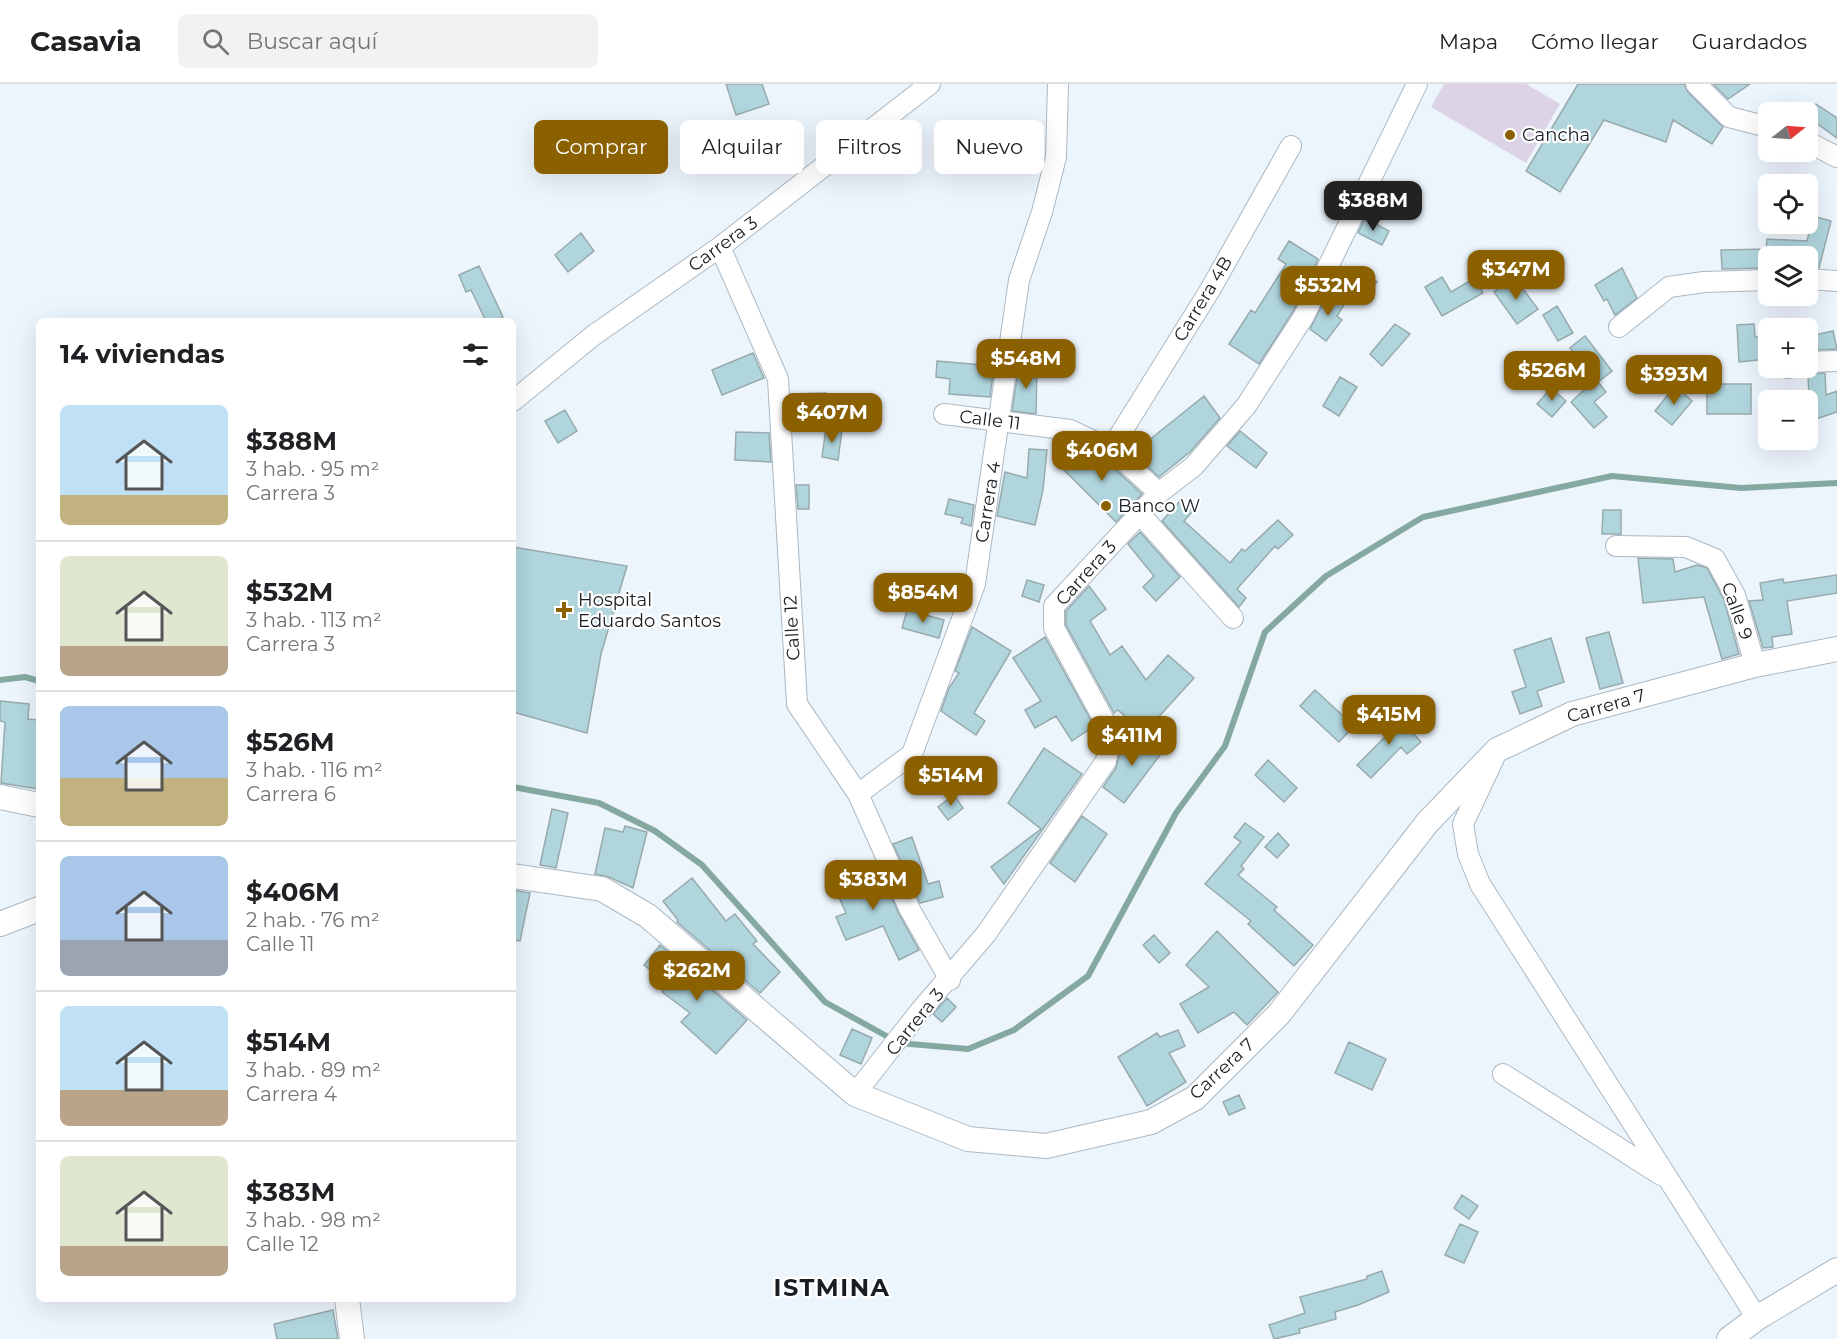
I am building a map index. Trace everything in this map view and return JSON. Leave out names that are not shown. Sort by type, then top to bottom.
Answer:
[{"type":"main road","name":"Carrera 7","points":[[516,876],[602,889],[648,916],[855,1094],[968,1139],[1046,1146],[1151,1122],[1195,1098],[1279,1014],[1427,823],[1497,750],[1572,714],[1755,665],[1837,649]]},
{"type":"main road","points":[[0,797],[36,804]]},
{"type":"main road","points":[[0,924],[36,910]]},
{"type":"main road","points":[[1729,1339],[1757,1318],[1837,1270]]},
{"type":"main road","points":[[347,1302],[352,1339]]},
{"type":"street","name":"Carrera 3","points":[[516,399],[594,335],[720,247],[930,84]]},
{"type":"street","name":"Carrera 4","points":[[858,794],[912,754],[975,584],[1019,280],[1042,212],[1056,157],[1058,84]]},
{"type":"street","name":"Carrera 3","points":[[855,1094],[986,934],[1106,761],[1111,733],[1054,628],[1052,617],[1054,606],[1159,493],[1194,466],[1246,406],[1304,315],[1417,84]]},
{"type":"street","points":[[1696,84],[1729,117],[1758,124]]},
{"type":"street","name":"Carrera 4B","points":[[1111,449],[1210,290],[1291,146]]},
{"type":"street","points":[[1818,147],[1837,157]]},
{"type":"street","name":"Calle 12","points":[[720,247],[778,379],[797,704],[858,794],[909,908],[950,980]]},
{"type":"street","points":[[1619,327],[1669,287],[1704,282],[1758,280]]},
{"type":"street","points":[[1818,280],[1837,281]]},
{"type":"street","points":[[1818,362],[1837,361]]},
{"type":"street","name":"Calle 11","points":[[944,414],[1070,430],[1111,449],[1159,493]]},
{"type":"street","points":[[1140,514],[1233,618]]},
{"type":"street","name":"Calle 9","points":[[1616,546],[1686,547],[1714,559],[1735,595],[1755,665]]},
{"type":"street","points":[[1497,750],[1463,824],[1468,854],[1476,874],[1666,1178],[1757,1318]]},
{"type":"street","points":[[1503,1074],[1666,1178]]},
{"type":"shaded area","name":"Cancha","points":[[1444,84],[1526,84],[1560,104],[1526,163],[1431,107]]},
{"type":"building","points":[[726,84],[762,84],[769,104],[736,115]]},
{"type":"building","points":[[1578,84],[1684,84],[1688,92],[1723,127],[1712,144],[1673,120],[1666,142],[1604,120],[1560,192],[1526,171]]},
{"type":"building","points":[[1713,84],[1750,84],[1728,99]]},
{"type":"building","points":[[1818,105],[1837,118],[1837,138],[1818,124]]},
{"type":"building","points":[[1818,217],[1831,221],[1819,268],[1818,246],[1766,246],[1767,239],[1807,241],[1809,234],[1818,234]]},
{"type":"building","points":[[1365,218],[1389,231],[1382,245],[1358,233]]},
{"type":"building","points":[[581,233],[594,251],[568,272],[555,255]]},
{"type":"building","points":[[1289,241],[1318,259],[1294,310],[1259,364],[1229,344],[1251,310],[1255,313],[1286,264],[1278,259]]},
{"type":"building","points":[[1758,249],[1758,268],[1722,269],[1721,250]]},
{"type":"building","points":[[479,266],[503,317],[485,318],[471,290],[466,292],[459,275]]},
{"type":"building","points":[[1359,268],[1377,282],[1369,293],[1351,280]]},
{"type":"building","points":[[1622,268],[1637,298],[1615,315],[1607,299],[1604,301],[1595,285]]},
{"type":"building","points":[[1442,277],[1451,292],[1475,278],[1483,293],[1442,316],[1425,287]]},
{"type":"building","points":[[1514,277],[1538,309],[1517,324],[1494,292]]},
{"type":"building","points":[[1329,291],[1345,303],[1337,316],[1342,320],[1326,341],[1310,329]]},
{"type":"building","points":[[1557,306],[1573,333],[1558,341],[1543,315]]},
{"type":"building","points":[[1395,324],[1410,334],[1382,366],[1370,354]]},
{"type":"building","points":[[1754,324],[1755,337],[1758,337],[1758,360],[1739,362],[1737,325]]},
{"type":"building","points":[[1833,331],[1837,349],[1818,350],[1818,334]]},
{"type":"building","points":[[1585,336],[1612,371],[1598,382],[1606,392],[1594,402],[1607,417],[1594,428],[1571,402],[1594,381],[1570,348]]},
{"type":"building","points":[[753,353],[764,378],[722,395],[712,370]]},
{"type":"building","points":[[937,361],[994,366],[990,397],[949,394],[950,379],[936,377]]},
{"type":"building","points":[[1019,365],[1037,365],[1036,414],[1012,411]]},
{"type":"building","points":[[1818,373],[1825,373],[1826,395],[1837,391],[1837,412],[1818,418],[1818,390],[1809,390],[1808,378],[1818,378]]},
{"type":"building","points":[[1340,377],[1357,387],[1339,416],[1323,406]]},
{"type":"building","points":[[1707,384],[1751,384],[1751,414],[1707,414]]},
{"type":"building","points":[[1675,386],[1692,401],[1672,425],[1655,411]]},
{"type":"building","points":[[1551,388],[1566,401],[1552,417],[1537,404]]},
{"type":"building","points":[[826,393],[828,425],[793,426],[791,394]]},
{"type":"building","points":[[1204,396],[1220,418],[1190,452],[1159,477],[1133,453]]},
{"type":"building","points":[[565,410],[577,431],[558,443],[545,421]]},
{"type":"building","points":[[826,428],[842,430],[838,460],[822,457]]},
{"type":"building","points":[[1240,431],[1267,453],[1256,468],[1227,446]]},
{"type":"building","points":[[736,432],[769,433],[771,462],[735,460]]},
{"type":"building","points":[[1079,447],[1104,459],[1142,494],[1116,522],[1060,466]]},
{"type":"building","points":[[1029,449],[1047,450],[1043,490],[1035,525],[997,516],[1005,472],[1027,478]]},
{"type":"building","points":[[796,485],[809,485],[809,509],[798,509]]},
{"type":"building","points":[[949,499],[974,505],[971,526],[961,523],[963,518],[945,514]]},
{"type":"building","points":[[1181,500],[1193,511],[1184,521],[1230,563],[1242,549],[1245,551],[1278,520],[1293,535],[1278,549],[1275,546],[1237,589],[1246,598],[1239,607],[1162,521]]},
{"type":"building","points":[[1603,510],[1621,510],[1621,534],[1602,534]]},
{"type":"building","points":[[1140,532],[1180,577],[1156,601],[1143,587],[1154,576],[1128,544]]},
{"type":"building","name":"Hospital Eduardo Santos","points":[[516,548],[627,566],[601,654],[587,733],[516,713]]},
{"type":"building","points":[[1638,558],[1673,559],[1675,572],[1697,565],[1707,568],[1724,600],[1739,654],[1722,659],[1704,597],[1643,603]]},
{"type":"building","points":[[1837,575],[1837,593],[1787,601],[1792,634],[1772,637],[1773,647],[1763,648],[1749,601],[1763,600],[1760,583],[1783,579],[1784,583]]},
{"type":"building","points":[[1027,580],[1044,585],[1039,602],[1022,596]]},
{"type":"building","points":[[1089,586],[1106,609],[1090,621],[1110,655],[1122,646],[1146,680],[1168,655],[1194,678],[1144,733],[1118,710],[1114,713],[1066,625],[1066,611]]},
{"type":"building","points":[[907,610],[944,620],[939,638],[902,628]]},
{"type":"building","points":[[972,627],[1011,651],[974,713],[985,721],[976,735],[941,711],[949,688],[959,673],[955,671]]},
{"type":"building","points":[[1609,632],[1623,683],[1600,689],[1586,638]]},
{"type":"building","points":[[1045,637],[1094,726],[1072,741],[1056,716],[1035,728],[1025,710],[1041,701],[1013,658]]},
{"type":"building","points":[[1551,638],[1564,682],[1537,691],[1542,706],[1520,714],[1512,692],[1526,687],[1514,650]]},
{"type":"building","points":[[1315,690],[1354,726],[1339,742],[1300,706]]},
{"type":"building","points":[[0,701],[29,704],[28,719],[36,720],[36,789],[1,783],[5,722],[0,721]]},
{"type":"building","points":[[1397,715],[1421,742],[1407,754],[1401,747],[1371,778],[1357,765],[1389,733],[1384,727]]},
{"type":"building","points":[[1138,732],[1163,751],[1124,803],[1103,787],[1116,768],[1119,756]]},
{"type":"building","points":[[1044,748],[1082,774],[1004,884],[991,867],[1041,829],[1008,803]]},
{"type":"building","points":[[1268,760],[1297,788],[1284,802],[1255,775]]},
{"type":"building","points":[[954,795],[963,808],[948,820],[938,807]]},
{"type":"building","points":[[552,809],[568,813],[556,868],[540,865]]},
{"type":"building","points":[[1082,816],[1107,834],[1075,882],[1050,863]]},
{"type":"building","points":[[1245,823],[1264,837],[1241,866],[1244,869],[1238,875],[1277,907],[1274,910],[1313,945],[1294,966],[1248,924],[1251,921],[1205,884],[1241,842],[1234,837]]},
{"type":"building","points":[[625,826],[647,832],[633,888],[609,877],[595,874],[605,828],[623,832]]},
{"type":"building","points":[[1278,833],[1289,845],[1277,858],[1265,847]]},
{"type":"building","points":[[912,837],[928,884],[939,881],[943,897],[920,903],[893,844]]},
{"type":"building","points":[[877,866],[919,950],[899,960],[883,926],[846,940],[836,917],[846,913],[834,886]]},
{"type":"building","points":[[692,878],[726,921],[735,914],[757,941],[753,944],[780,972],[760,993],[677,922],[678,920],[663,901]]},
{"type":"building","points":[[516,891],[530,893],[520,941],[516,940]]},
{"type":"building","points":[[1217,931],[1278,992],[1247,1025],[1234,1012],[1198,1033],[1180,1004],[1209,987],[1186,965]]},
{"type":"building","points":[[1154,935],[1170,953],[1159,963],[1143,945]]},
{"type":"building","points":[[660,945],[747,1020],[716,1054],[681,1022],[690,1013],[662,992],[669,984],[644,965]]},
{"type":"building","points":[[947,998],[956,1007],[942,1022],[933,1014]]},
{"type":"building","points":[[852,1029],[872,1038],[861,1064],[840,1055]]},
{"type":"building","points":[[1178,1030],[1185,1046],[1169,1053],[1186,1082],[1147,1106],[1118,1057],[1157,1033],[1160,1037]]},
{"type":"building","points":[[1349,1042],[1386,1059],[1372,1090],[1335,1073]]},
{"type":"building","points":[[1239,1095],[1245,1108],[1229,1115],[1223,1102]]},
{"type":"building","points":[[1462,1195],[1478,1206],[1469,1219],[1454,1208]]},
{"type":"building","points":[[1460,1224],[1478,1232],[1464,1263],[1445,1255]]},
{"type":"building","points":[[1382,1271],[1389,1292],[1335,1312],[1336,1319],[1299,1329],[1300,1333],[1274,1339],[1269,1325],[1305,1313],[1300,1297],[1367,1279],[1367,1276]]},
{"type":"building","points":[[333,1310],[338,1339],[277,1339],[274,1324]]},
{"type":"waterway","points":[[516,788],[599,803],[655,831],[702,865],[825,1002],[899,1043],[968,1049],[1014,1030],[1088,976],[1176,813],[1225,746],[1265,632],[1326,576],[1423,517],[1612,476],[1741,488],[1837,483]]},
{"type":"waterway","points":[[0,680],[25,677],[36,680]]},
{"type":"place","name":"Cancha","points":[[1510,135]]},
{"type":"place","name":"Banco W","points":[[1106,506]]},
{"type":"place","name":"Hospital Eduardo Santos","points":[[564,610]]},
{"type":"district","name":"ISTMINA","points":[[832,1287]]}]
